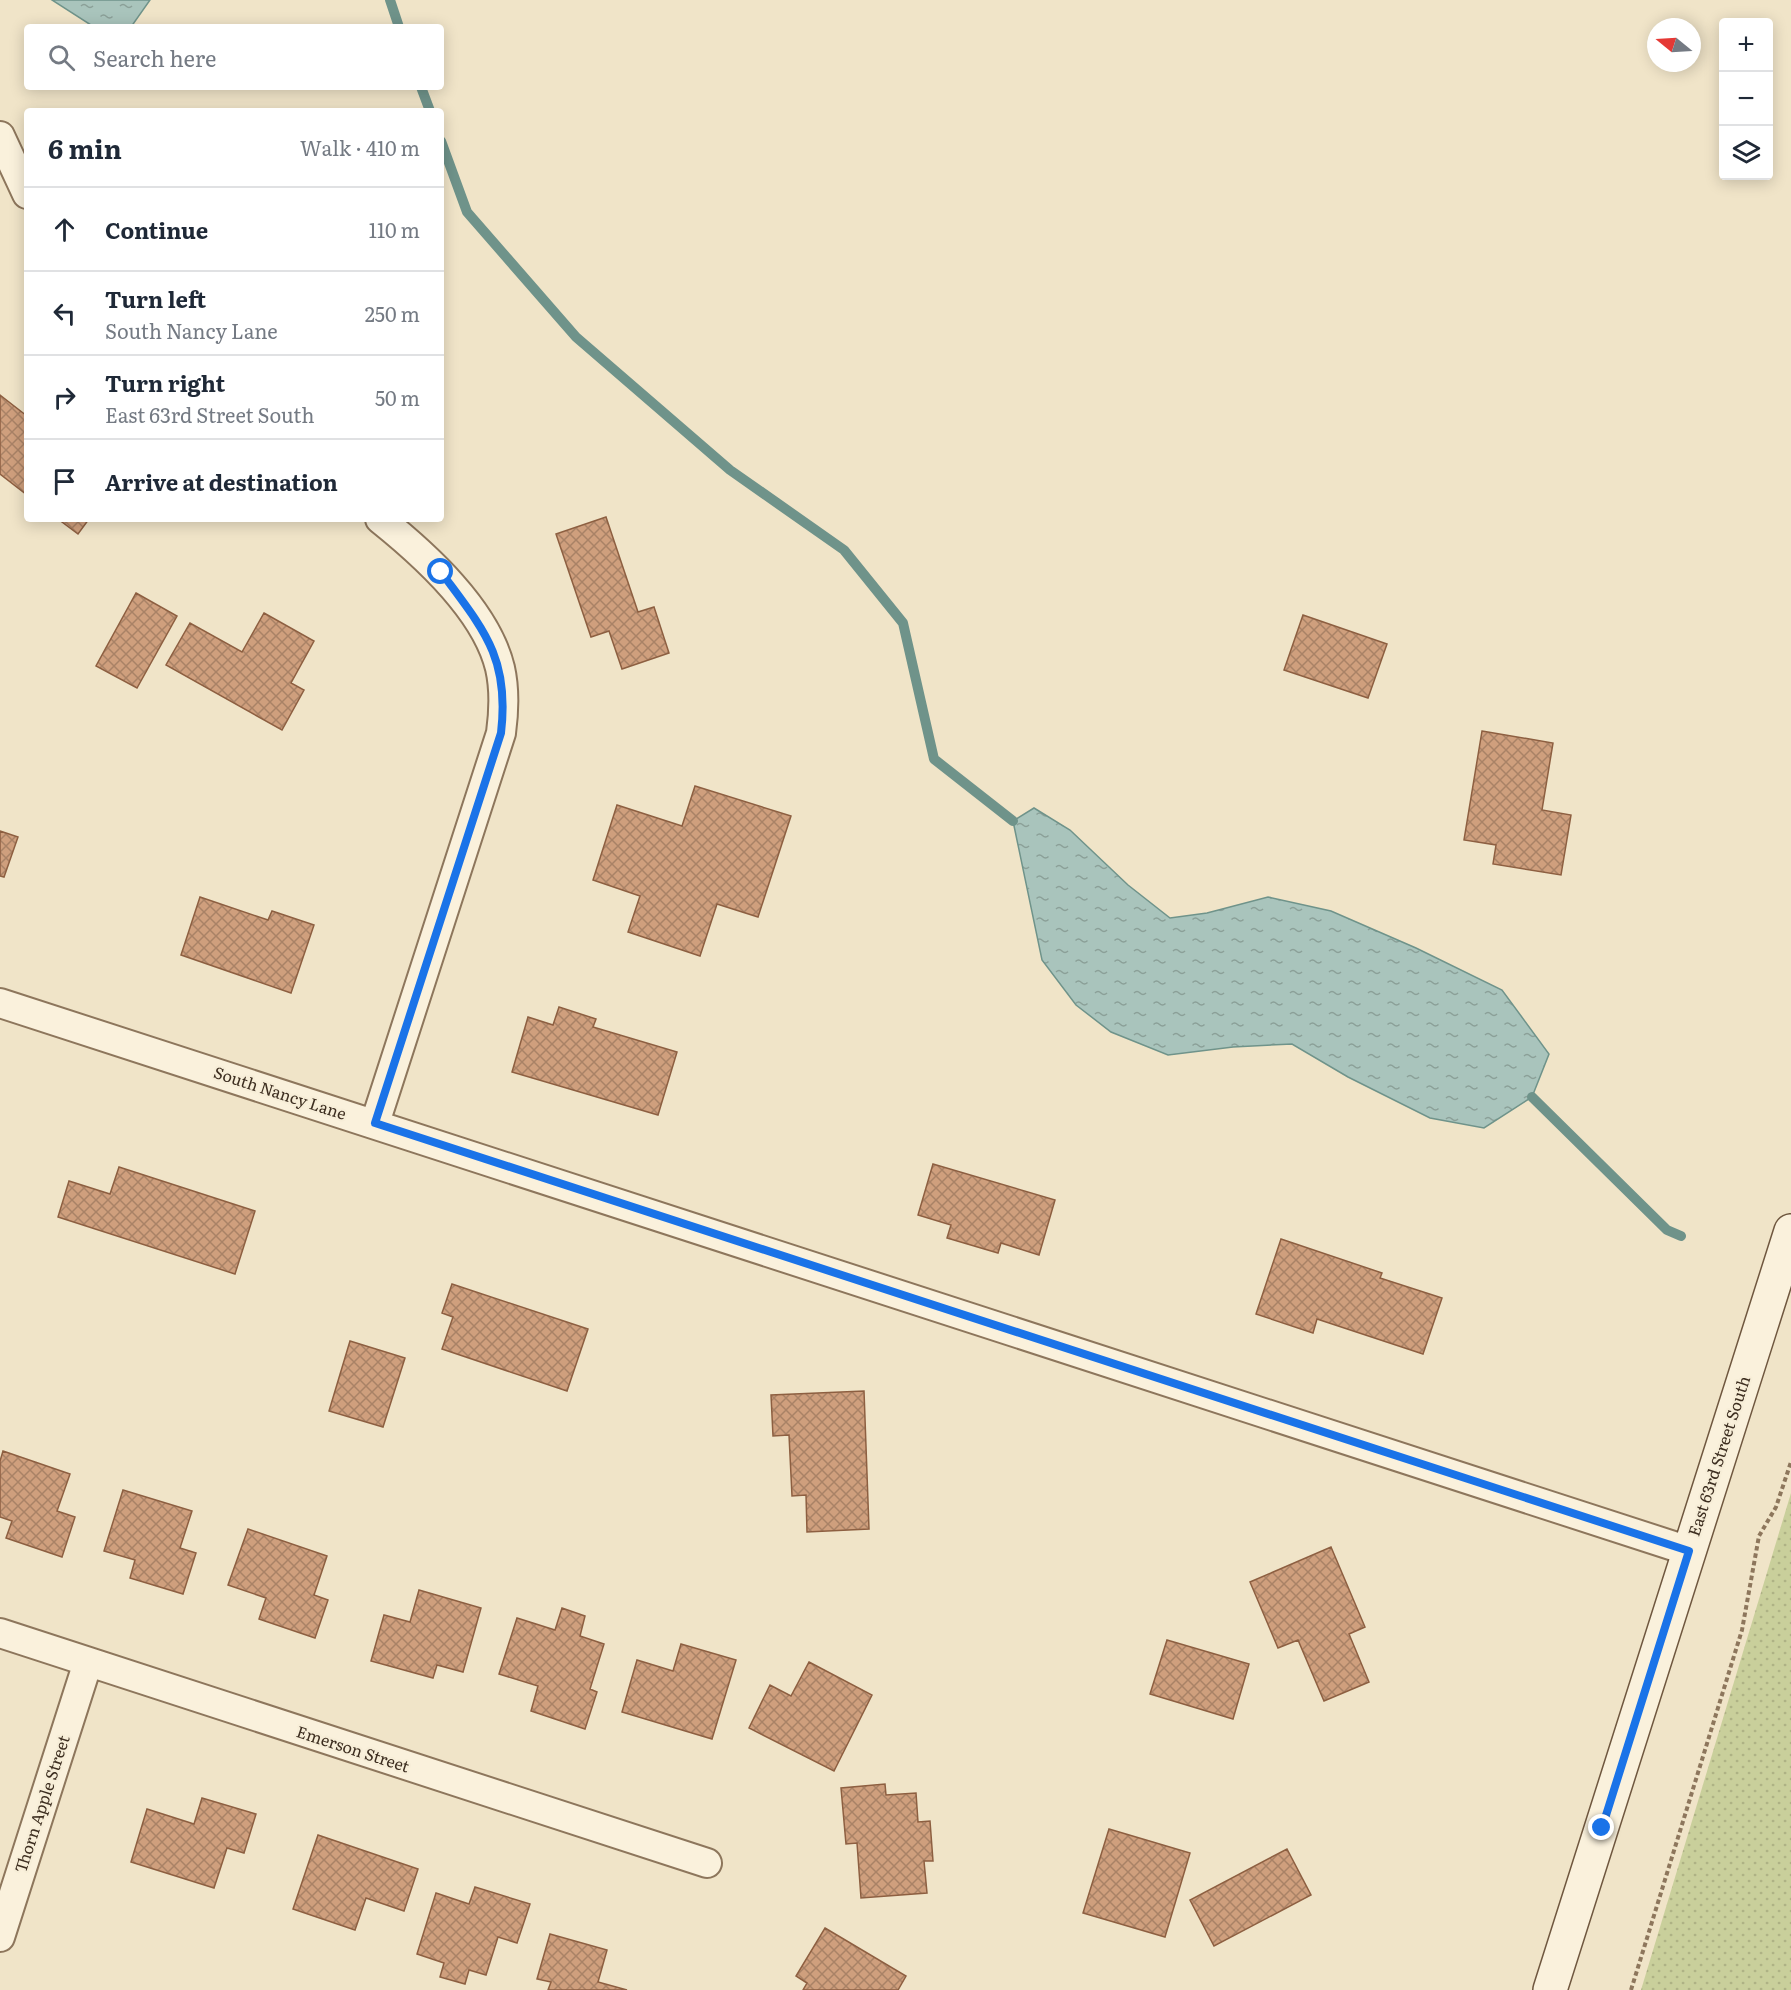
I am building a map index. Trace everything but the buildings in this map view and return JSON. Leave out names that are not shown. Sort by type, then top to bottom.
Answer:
[{"type":"main road","name":"East 63rd Street South","points":[[1550,1990],[1791,1231]]},
{"type":"street","points":[[0,136],[24,188]]},
{"type":"street","points":[[375,1123],[501,733],[504,706],[500,668],[486,633],[441,572],[383,522]]},
{"type":"street","name":"South Nancy Lane","points":[[0,1003],[1689,1551]]},
{"type":"street","name":"Emerson Street","points":[[0,1632],[707,1863]]},
{"type":"street","name":"Thorn Apple Street","points":[[0,1937],[88,1662]]},
{"type":"path","points":[[1631,1990],[1742,1629],[1759,1536],[1776,1507],[1791,1462]]},
{"type":"green space","points":[[1791,1493],[1791,1990],[1641,1990]]},
{"type":"water","points":[[52,0],[150,0],[133,24],[89,24]]},
{"type":"water","points":[[1034,808],[1070,830],[1128,885],[1170,918],[1207,913],[1268,897],[1331,911],[1416,948],[1502,990],[1549,1054],[1532,1097],[1484,1128],[1430,1118],[1348,1077],[1292,1044],[1233,1047],[1168,1055],[1111,1032],[1076,1005],[1042,960],[1013,821]]},
{"type":"waterway","points":[[390,0],[398,24]]},
{"type":"waterway","points":[[422,90],[429,108]]},
{"type":"waterway","points":[[444,149],[467,212],[576,337],[730,470],[844,550],[903,623],[934,759],[1013,821]]},
{"type":"waterway","points":[[1532,1097],[1667,1230],[1681,1236]]},
{"type":"route","points":[[441,572],[486,633],[500,668],[504,706],[501,733],[375,1123],[1689,1551],[1602,1828]]}]
